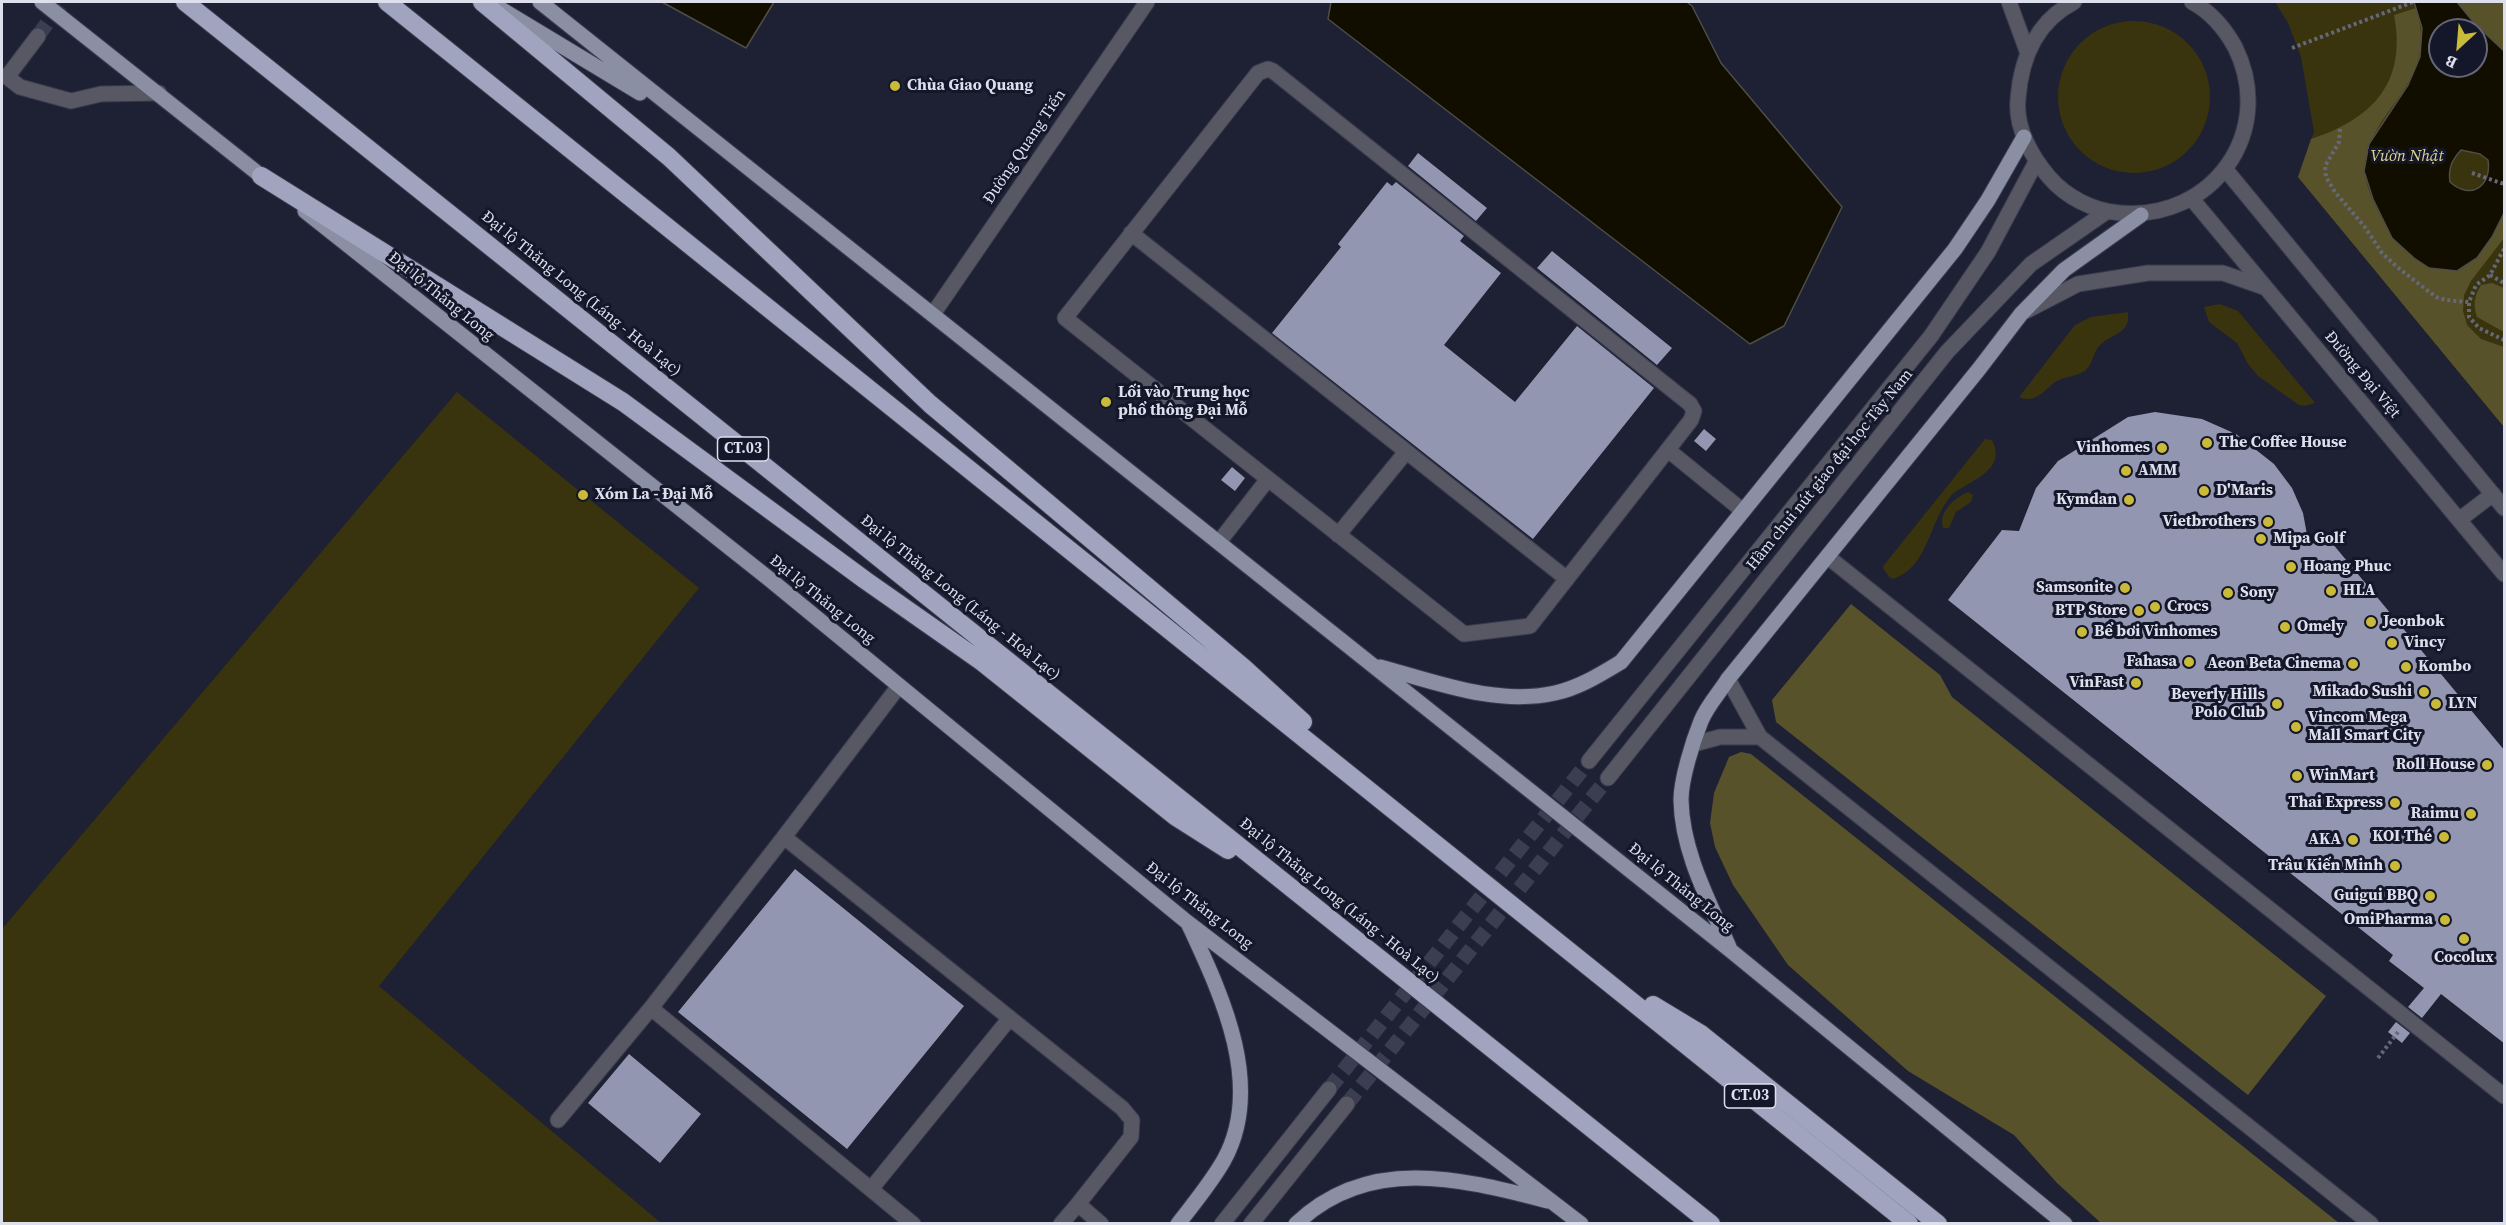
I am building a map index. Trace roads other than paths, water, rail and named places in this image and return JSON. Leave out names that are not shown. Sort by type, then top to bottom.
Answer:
[{"type":"highway","name":"Đại lộ Thăng Long (Láng - Hoà Lạc)","points":[[185,2],[1711,1224]]},
{"type":"highway","name":"CT.03","points":[[387,2],[1909,1224]]},
{"type":"highway","points":[[482,2],[669,157],[930,404],[1244,668],[1433,841]]},
{"type":"highway","points":[[261,176],[623,402],[982,662],[1176,817],[1301,896]]},
{"type":"highway","points":[[1592,968],[1701,1034],[1938,1224]]},
{"type":"highway","points":[[1618,1150],[1692,1224]]},
{"type":"main road","name":"Đại lộ Thăng Long","points":[[42,2],[768,578],[1187,922],[1581,1224]]},
{"type":"main road","points":[[488,2],[689,122]]},
{"type":"main road","name":"Đại lộ Thăng Long","points":[[540,2],[1730,950],[2065,1224]]},
{"type":"main road","points":[[1372,664],[1476,693],[1517,696],[1556,693],[1592,679],[1621,662],[1955,249],[1988,200],[2024,137]]},
{"type":"main road","points":[[1730,950],[1700,882],[1686,836],[1681,798],[1685,774],[1701,720],[1728,679],[2021,314],[2064,270],[2140,215]]},
{"type":"main road","points":[[1178,1224],[1224,1159],[1239,1113],[1240,1096],[1231,1028],[1213,977],[1187,922]]},
{"type":"main road","points":[[1296,1224],[1320,1204],[1348,1190],[1374,1181],[1406,1177],[1444,1178],[1483,1184],[1555,1203]]},
{"type":"street","name":"Đường Quang Tiến","points":[[933,314],[1147,2]]},
{"type":"street","points":[[2009,2],[2027,51]]},
{"type":"street","points":[[2074,2],[2064,7],[2044,24],[2027,51],[2022,65],[2017,101],[2024,137],[2036,162],[2055,184],[2079,201],[2106,212],[2140,215],[2168,210],[2193,199],[2211,186],[2226,170],[2243,137],[2249,101],[2244,65],[2227,32],[2201,6],[2192,2]]},
{"type":"street","points":[[38,36],[4,76],[20,87],[72,101],[101,94],[159,93]]},
{"type":"street","points":[[1268,69],[1273,70],[1690,404],[1694,415],[1530,626],[1464,634],[1065,318],[1131,233],[1258,73],[1268,69]]},
{"type":"street","name":"Hầm chui nút giao đại học Tây Nam","points":[[1589,761],[1931,336],[1988,252],[2036,162]]},
{"type":"street","name":"Đường Đại Việt","points":[[2226,170],[2505,508]]},
{"type":"street","name":"Đường Đại Việt","points":[[2193,199],[2505,574]]},
{"type":"street","name":"Hầm chui nút giao đại học Tây Nam","points":[[1608,778],[1947,352],[2031,264],[2106,212]]},
{"type":"street","points":[[1131,233],[1567,579]]},
{"type":"street","points":[[2021,314],[2078,284],[2148,273],[2223,273],[2266,288]]},
{"type":"street","points":[[1668,450],[1743,511]]},
{"type":"street","points":[[1338,535],[1406,452]]},
{"type":"street","points":[[1219,542],[1268,479]]},
{"type":"street","points":[[2459,520],[2493,494]]},
{"type":"street","points":[[1828,557],[2505,1096]]},
{"type":"street","points":[[1728,679],[1760,737],[2371,1224]]},
{"type":"street","points":[[558,1120],[651,1008],[899,686]]},
{"type":"street","points":[[1694,744],[1720,737],[1760,737]]},
{"type":"street","points":[[784,837],[1122,1108],[1132,1120],[1131,1137],[1061,1224]]},
{"type":"street","points":[[651,1008],[913,1224]]},
{"type":"street","points":[[871,1189],[1010,1018]]},
{"type":"street","points":[[1222,1224],[1329,1089]]},
{"type":"street","points":[[1251,1224],[1347,1104]]},
{"type":"street","points":[[1078,1204],[1101,1224]]},
{"type":"tunnel","points":[[38,36],[62,2]]},
{"type":"tunnel","points":[[1329,1089],[1589,761]]},
{"type":"tunnel","points":[[1347,1104],[1608,778]]},
{"type":"place","name":"Chùa Giao Quang","points":[[895,86]]},
{"type":"place","name":"Lối vào Trung học phổ thông Đại Mỗ","points":[[1106,402]]},
{"type":"place","name":"The Coffee House","points":[[2207,443]]},
{"type":"place","name":"Vinhomes","points":[[2162,448]]},
{"type":"place","name":"AMM","points":[[2126,471]]},
{"type":"place","name":"D'Maris","points":[[2204,491]]},
{"type":"place","name":"Xóm La - Đại Mỗ","points":[[583,495]]},
{"type":"place","name":"Kymdan","points":[[2129,500]]},
{"type":"place","name":"Vietbrothers","points":[[2268,522]]},
{"type":"place","name":"Mipa Golf","points":[[2261,539]]},
{"type":"place","name":"Hoang Phuc","points":[[2291,567]]},
{"type":"place","name":"Samsonite","points":[[2125,588]]},
{"type":"place","name":"HLA","points":[[2331,591]]},
{"type":"place","name":"Sony","points":[[2228,593]]},
{"type":"place","name":"Crocs","points":[[2155,607]]},
{"type":"place","name":"BTP Store","points":[[2139,611]]},
{"type":"place","name":"Jeonbok","points":[[2371,622]]},
{"type":"place","name":"Omely","points":[[2285,627]]},
{"type":"place","name":"Bể bơi Vinhomes","points":[[2082,632]]},
{"type":"place","name":"Vincy","points":[[2392,643]]},
{"type":"place","name":"Fahasa","points":[[2189,662]]},
{"type":"place","name":"Aeon Beta Cinema","points":[[2353,664]]},
{"type":"place","name":"Kombo","points":[[2406,667]]},
{"type":"place","name":"VinFast","points":[[2136,683]]},
{"type":"place","name":"Mikado Sushi","points":[[2424,692]]},
{"type":"place","name":"Beverly Hills Polo Club","points":[[2277,704]]},
{"type":"place","name":"LYN","points":[[2436,704]]},
{"type":"place","name":"Vincom Mega Mall Smart City","points":[[2296,727]]},
{"type":"place","name":"Roll House","points":[[2487,765]]},
{"type":"place","name":"WinMart","points":[[2297,776]]},
{"type":"place","name":"Thai Express","points":[[2395,803]]},
{"type":"place","name":"Raimu","points":[[2471,814]]},
{"type":"place","name":"KOI Thé","points":[[2444,837]]},
{"type":"place","name":"AKA","points":[[2353,840]]},
{"type":"place","name":"Trâu Kiến Minh","points":[[2395,866]]},
{"type":"place","name":"Guigui BBQ","points":[[2430,896]]},
{"type":"place","name":"OmiPharma","points":[[2445,920]]},
{"type":"place","name":"Cocolux","points":[[2464,939]]},
{"type":"park label","name":"Vườn Nhật","points":[[2407,157]]}]
